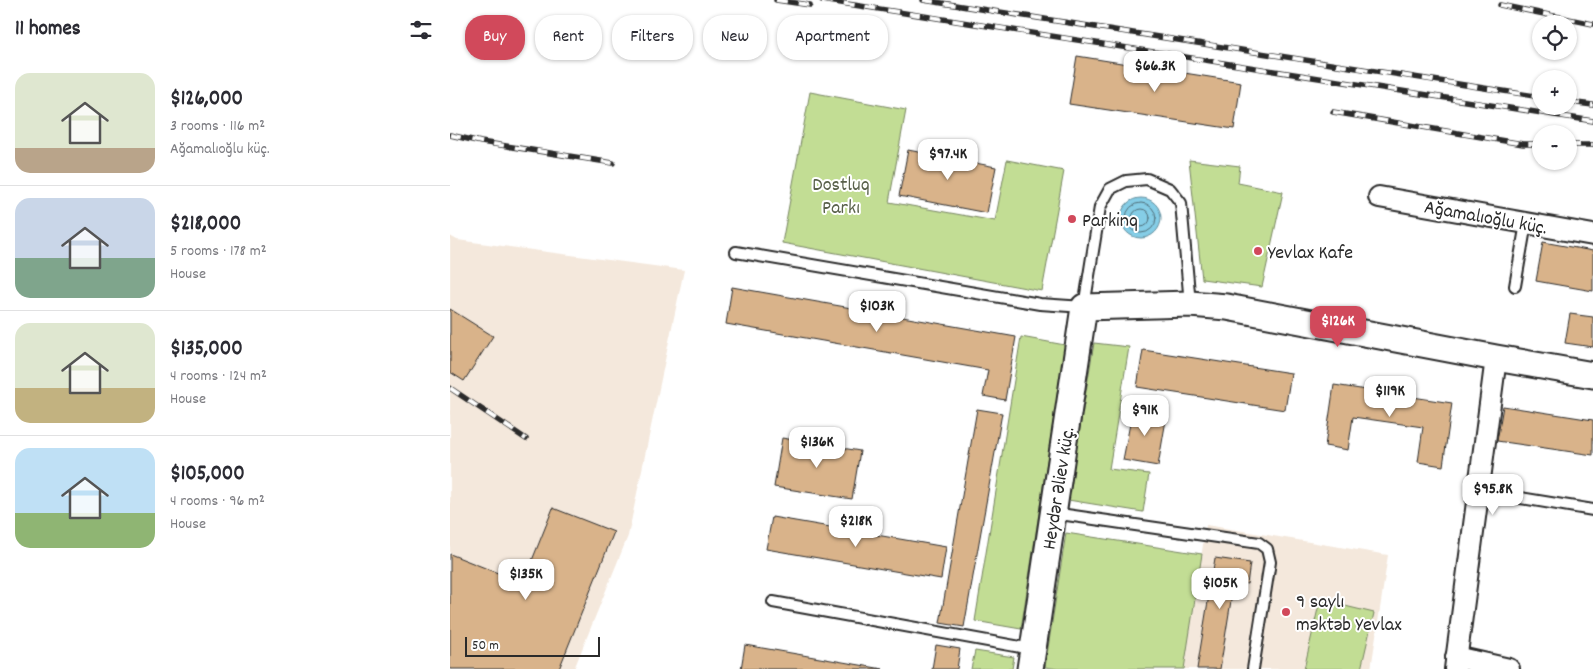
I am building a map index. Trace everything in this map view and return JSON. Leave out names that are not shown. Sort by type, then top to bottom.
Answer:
[{"type":"street","name":"Ağamalıoğlu küç.","points":[[1379,197],[1593,235]]},
{"type":"street","points":[[1084,307],[1190,304],[1227,307],[1593,375]]},
{"type":"street","name":"Heydər Əliev küç.","points":[[1032,659],[1084,307]]},
{"type":"street","points":[[1496,358],[1455,663],[1509,669]]},
{"type":"lane","points":[[736,252],[1040,304],[1084,307],[1100,207],[1110,189],[1126,181],[1148,180],[1170,189],[1181,203],[1190,304]]},
{"type":"lane","points":[[1516,286],[1526,223]]},
{"type":"lane","points":[[1479,491],[1593,510]]},
{"type":"lane","points":[[1054,513],[1259,543],[1267,549],[1270,562],[1253,669]]},
{"type":"lane","points":[[773,602],[1032,659]]},
{"type":"shaded area","points":[[450,236],[457,240],[684,270],[628,536],[574,669],[450,669]]},
{"type":"shaded area","name":"9 saylı məktəb Yevlax","points":[[1206,525],[1388,555],[1371,669],[1184,669]]},
{"type":"green space","name":"Dostluq Parkı","points":[[810,92],[906,110],[889,202],[995,221],[1007,160],[1064,171],[1042,291],[782,243]]},
{"type":"green space","points":[[1189,160],[1240,166],[1238,183],[1283,192],[1262,287],[1202,279]]},
{"type":"green space","points":[[1021,337],[1065,345],[1021,629],[975,621]]},
{"type":"green space","points":[[1094,343],[1129,347],[1109,469],[1149,474],[1143,512],[1068,500]]},
{"type":"green space","points":[[1066,533],[1202,554],[1184,669],[1058,669],[1045,667]]},
{"type":"green space","points":[[1320,600],[1374,613],[1361,669],[1304,669]]},
{"type":"green space","points":[[975,651],[1014,657],[1012,669],[971,669]]},
{"type":"water","points":[[1137,198],[1145,198],[1152,201],[1158,207],[1161,218],[1158,229],[1152,235],[1145,238],[1137,238],[1130,235],[1124,229],[1121,222],[1121,214],[1124,207],[1130,201]]},
{"type":"building","points":[[1077,56],[1241,82],[1234,129],[1069,104]]},
{"type":"building","points":[[908,150],[996,167],[987,213],[899,196]]},
{"type":"building","points":[[1543,242],[1593,251],[1593,291],[1536,281]]},
{"type":"building","points":[[732,287],[1016,337],[1005,400],[983,396],[988,370],[726,324]]},
{"type":"building","points":[[450,309],[493,336],[464,381],[450,372]]},
{"type":"building","points":[[1570,314],[1593,317],[1593,347],[1565,343]]},
{"type":"building","points":[[1143,350],[1291,373],[1285,410],[1137,387]]},
{"type":"building","points":[[1334,385],[1452,403],[1443,466],[1418,462],[1423,427],[1353,417],[1348,450],[1325,446]]},
{"type":"building","points":[[1503,406],[1593,420],[1593,455],[1497,441]]},
{"type":"building","points":[[1133,408],[1167,414],[1158,466],[1123,460]]},
{"type":"building","points":[[977,409],[1002,413],[964,627],[940,623]]},
{"type":"building","points":[[782,438],[860,451],[852,499],[774,487]]},
{"type":"building","points":[[553,508],[614,532],[559,669],[450,669],[450,554],[523,583]]},
{"type":"building","points":[[772,517],[946,547],[941,579],[766,549]]},
{"type":"building","points":[[1215,558],[1250,563],[1247,584],[1234,582],[1220,669],[1197,669]]},
{"type":"building","points":[[745,645],[883,669],[741,669]]},
{"type":"building","points":[[936,645],[960,649],[957,669],[932,669]]},
{"type":"railway","points":[[776,0],[810,5]]},
{"type":"railway","points":[[822,0],[1593,121]]},
{"type":"railway","points":[[923,0],[1532,96]]},
{"type":"railway","points":[[1500,5],[1593,24]]},
{"type":"railway","points":[[1577,103],[1593,105]]},
{"type":"railway","points":[[1333,112],[1532,144]]},
{"type":"railway","points":[[450,135],[481,142],[613,163]]},
{"type":"railway","points":[[1577,145],[1593,145]]},
{"type":"railway","points":[[450,388],[526,439]]},
{"type":"place","name":"Parkinq","points":[[1072,219]]},
{"type":"place","name":"Yevlax Kafe","points":[[1258,251]]},
{"type":"place","name":"9 saylı məktəb Yevlax","points":[[1286,612]]}]
